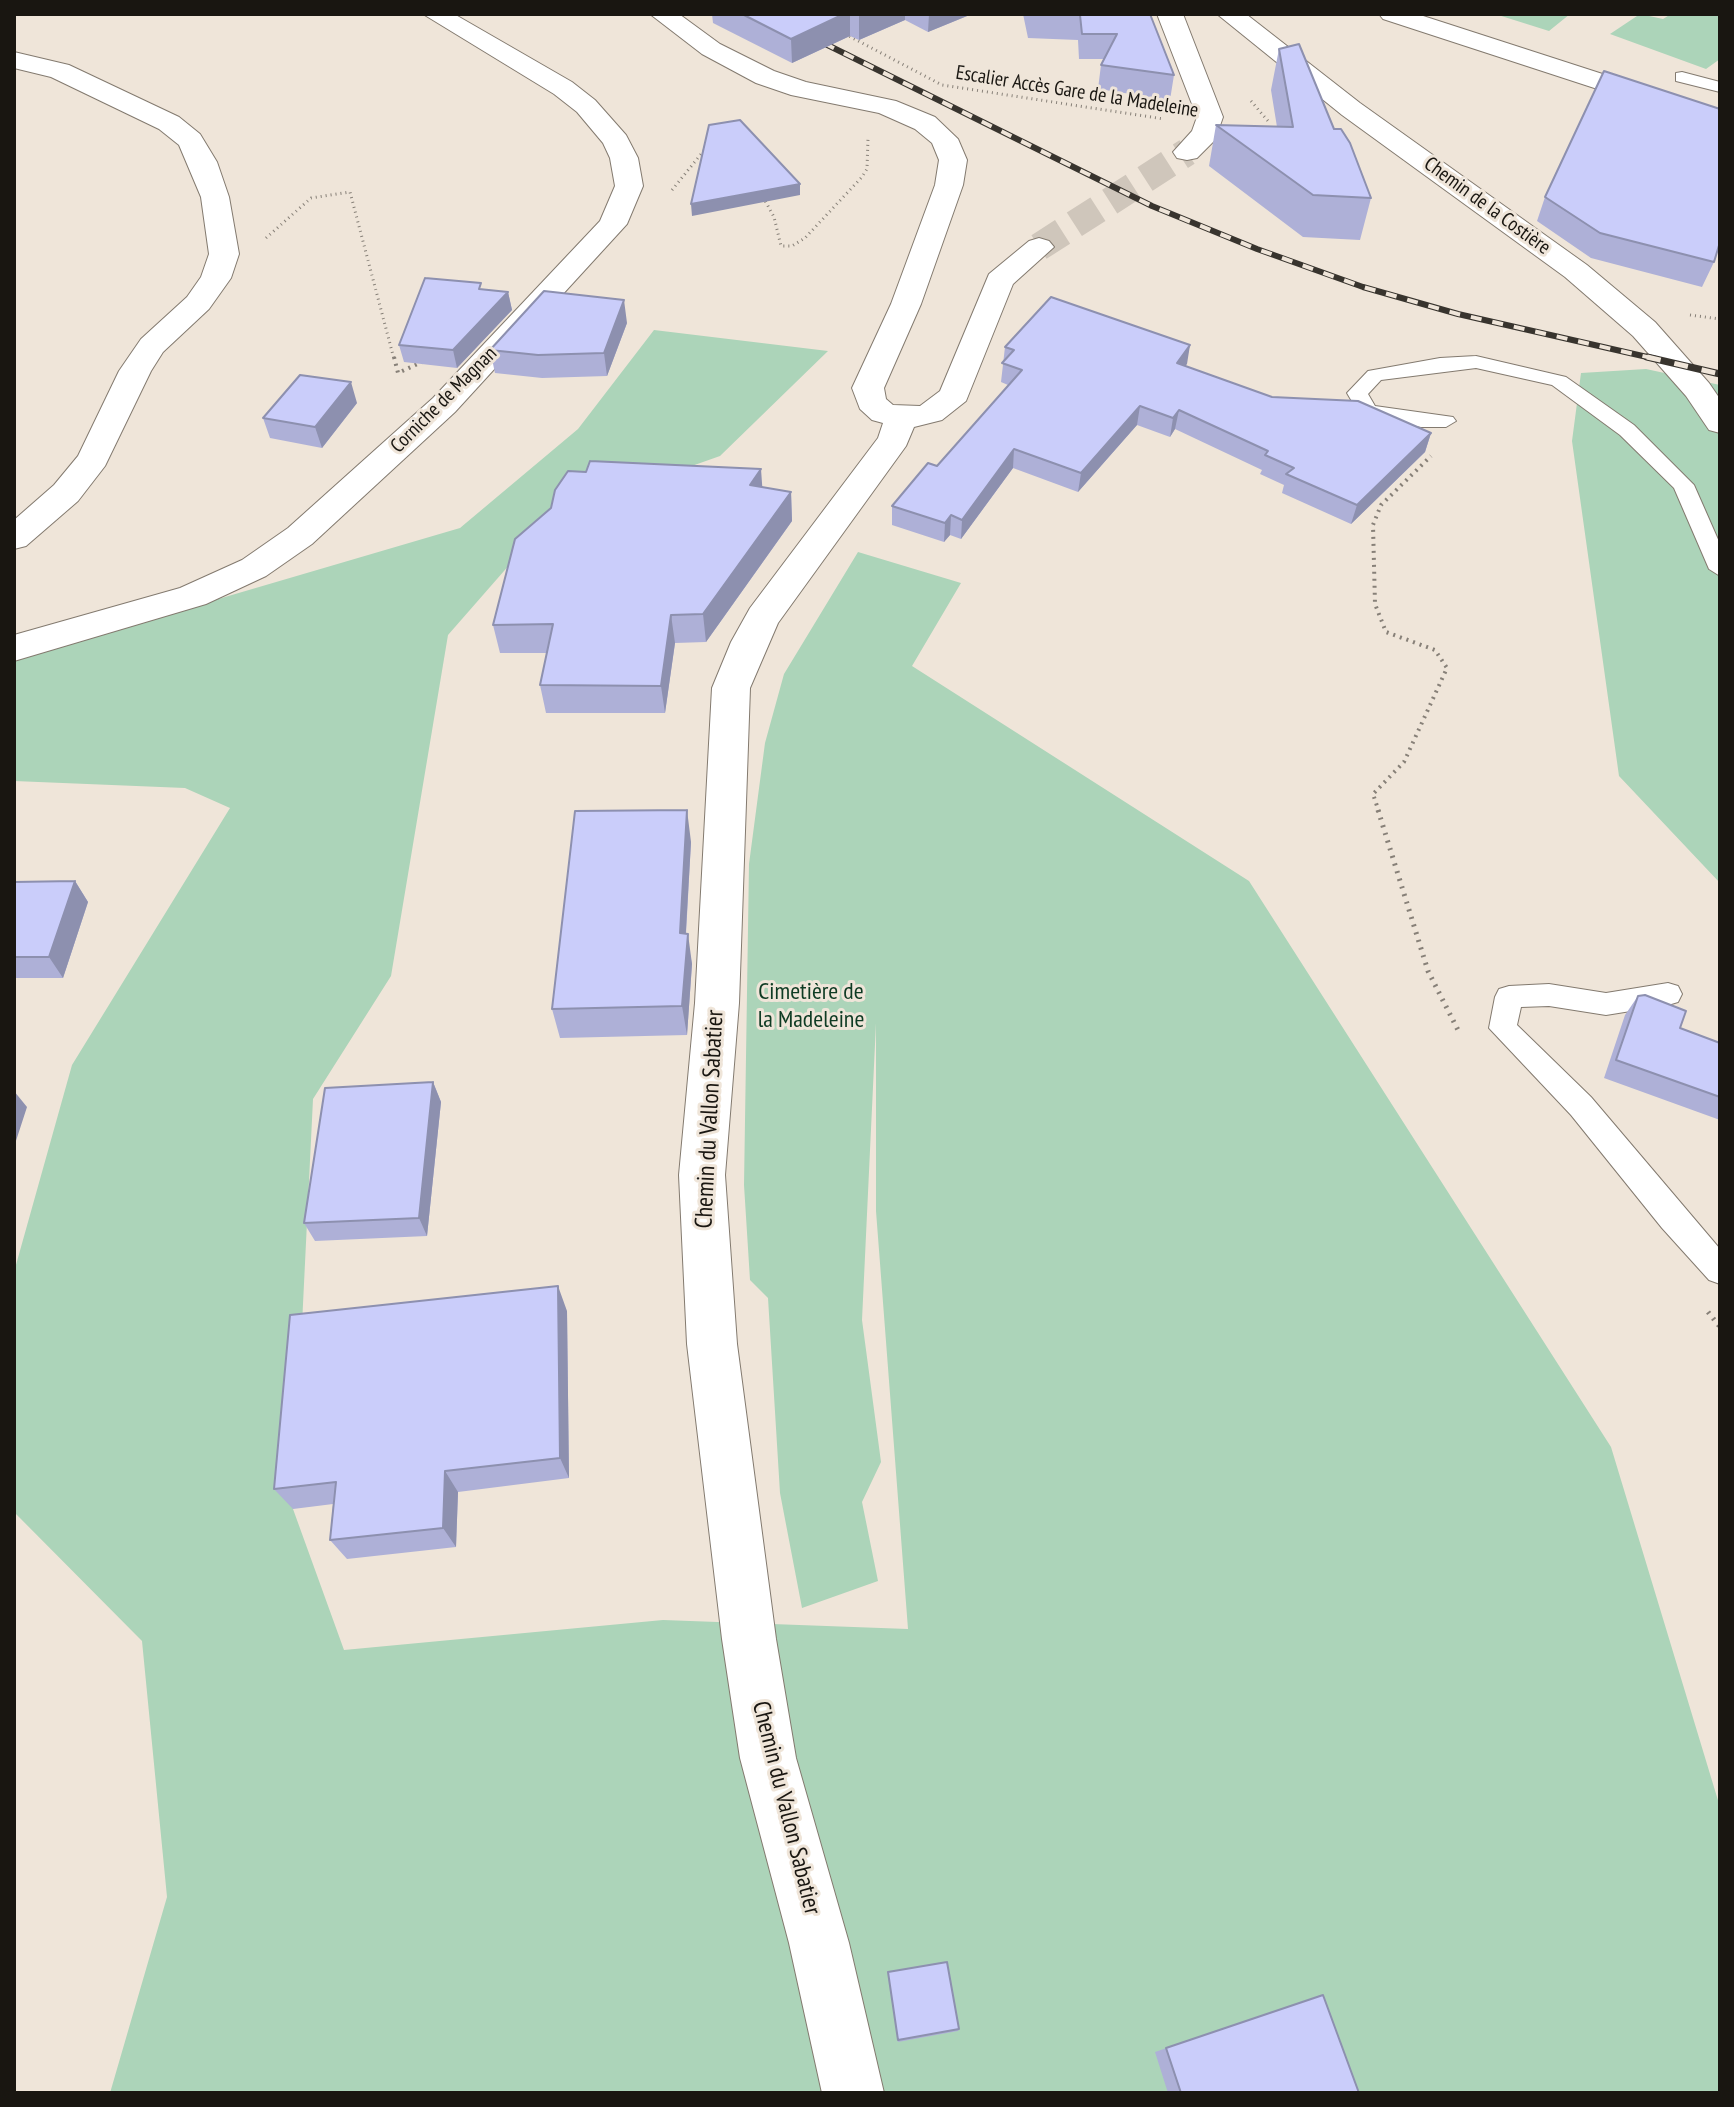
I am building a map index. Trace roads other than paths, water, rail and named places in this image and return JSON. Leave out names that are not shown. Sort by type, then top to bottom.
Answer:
[{"type":"street","name":"Corniche de Magnan","points":[[14,648],[193,596],[254,568],[300,536],[444,405],[613,224],[629,186],[626,166],[616,141],[586,106],[563,88],[436,14]]},
{"type":"street","points":[[663,14],[711,49],[765,77],[810,91],[903,112],[932,128],[944,139],[953,160],[949,185],[906,304],[868,388],[876,407],[900,419],[931,413],[955,394],[1000,280],[1039,247]]},
{"type":"street","points":[[1170,14],[1210,117],[1209,127],[1187,152]]},
{"type":"street","name":"Chemin de la Costière","points":[[1230,14],[1351,109],[1576,271],[1644,329],[1698,390],[1720,423]]},
{"type":"street","points":[[1392,14],[1720,121]]},
{"type":"street","points":[[14,60],[60,71],[169,123],[190,140],[203,162],[219,219],[224,254],[216,278],[198,303],[145,357],[84,470],[66,493],[14,538]]},
{"type":"street","name":"Chemin du Vallon Sabatier","points":[[853,2093],[826,1971],[768,1758],[749,1639],[712,1344],[702,1175],[717,1003],[731,688],[749,642],[763,617],[894,439],[900,419]]},
{"type":"lane","points":[[1682,77],[1720,87]]},
{"type":"lane","points":[[1446,421],[1421,421],[1367,411],[1357,393],[1375,375],[1440,364],[1476,362],[1559,381],[1627,430],[1683,485],[1720,569]]},
{"type":"lane","points":[[1668,994],[1606,1004],[1549,995],[1509,997],[1503,1028],[1581,1106],[1673,1219],[1720,1270]]},
{"type":"tunnel","points":[[1039,247],[1187,152]]},
{"type":"railway","points":[[765,14],[1152,206],[1257,249],[1363,287],[1458,314],[1656,359]]},
{"type":"railway","points":[[1647,357],[1720,374]]},
{"type":"park label","name":"Cimetière de la Madeleine","points":[[811,1006]]}]
